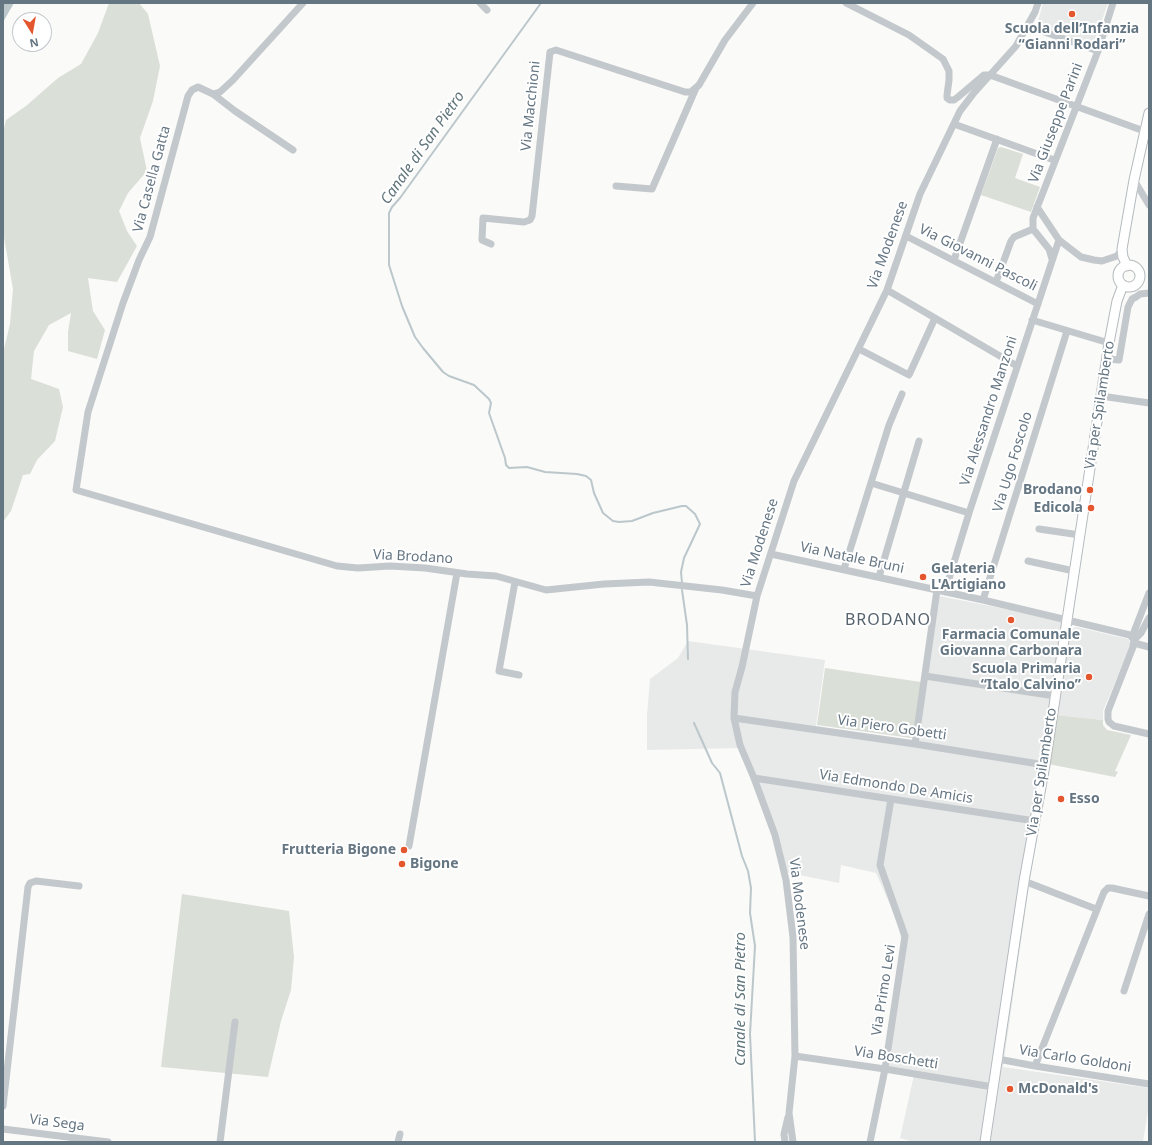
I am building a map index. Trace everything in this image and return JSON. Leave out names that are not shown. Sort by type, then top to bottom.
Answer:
[{"type":"main road","points":[[1123,285],[1131,287],[1134,286],[1145,276],[1136,268],[1130,265],[1127,266],[1123,257],[1122,249],[1134,180],[1149,113]]},
{"type":"main road","name":"Via per Spilamberto","points":[[985,1142],[1024,881],[1045,765],[1109,343],[1117,301],[1123,285],[1118,276],[1121,269],[1127,266]]},
{"type":"street","points":[[213,94],[220,92],[233,80],[304,3]]},
{"type":"street","points":[[480,3],[487,10]]},
{"type":"street","points":[[616,186],[652,189],[696,88],[725,40],[753,3]]},
{"type":"street","points":[[846,3],[909,35],[943,59],[949,71],[947,98],[950,100],[954,100],[984,75],[990,75],[1144,132]]},
{"type":"street","name":"Via Modenese","points":[[793,1142],[789,1113],[795,1056],[793,937],[786,880],[775,834],[740,745],[734,718],[734,692],[742,667],[757,596],[794,481],[887,290],[920,194],[966,102],[1016,46],[1028,26],[1038,3]]},
{"type":"street","name":"Via Giuseppe Parini","points":[[1033,229],[1033,218],[1054,160],[1098,51],[1113,3]]},
{"type":"street","points":[[1028,26],[1098,51]]},
{"type":"street","name":"Via Macchioni","points":[[491,244],[482,240],[483,218],[524,222],[530,220],[532,216],[550,52],[556,50],[685,92],[691,92],[696,88]]},
{"type":"street","name":"Via Casella Gatta","points":[[76,490],[88,412],[123,303],[139,260],[150,237],[188,96],[192,90],[198,88],[213,94]]},
{"type":"street","points":[[213,94],[235,111],[293,150]]},
{"type":"street","points":[[954,124],[1054,160]]},
{"type":"street","points":[[954,260],[997,139]]},
{"type":"street","points":[[1134,180],[1149,205]]},
{"type":"street","points":[[1037,207],[1059,240],[1082,257],[1102,261],[1117,256],[1122,249]]},
{"type":"street","points":[[996,282],[1011,241],[1014,237],[1033,229],[1049,249],[1052,259]]},
{"type":"street","name":"Via Giovanni Pascoli","points":[[906,236],[1038,304]]},
{"type":"street","name":"Via Alessandro Manzoni","points":[[915,744],[925,676],[941,591],[969,513],[1059,240]]},
{"type":"street","points":[[887,290],[1017,366]]},
{"type":"street","points":[[1107,359],[1119,360],[1128,307],[1132,300],[1140,294],[1149,293]]},
{"type":"street","points":[[859,349],[909,375],[935,318]]},
{"type":"street","points":[[1032,320],[1109,343]]},
{"type":"street","name":"Via Ugo Foscolo","points":[[983,600],[1067,331]]},
{"type":"street","points":[[844,569],[889,425],[902,394]]},
{"type":"street","points":[[1101,396],[1149,403]]},
{"type":"street","points":[[879,577],[919,441]]},
{"type":"street","points":[[871,483],[969,513]]},
{"type":"street","name":"Via Brodano","points":[[76,490],[337,566],[358,568],[390,566],[425,568],[457,573],[496,576],[546,590],[604,584],[649,582],[683,585],[757,596]]},
{"type":"street","points":[[1039,529],[1080,535]]},
{"type":"street","name":"Via Natale Bruni","points":[[771,554],[983,600],[1120,633],[1149,647]]},
{"type":"street","points":[[1028,561],[1074,571]]},
{"type":"street","points":[[409,846],[457,573]]},
{"type":"street","points":[[514,582],[499,671],[519,675]]},
{"type":"street","points":[[1149,593],[1108,711],[1109,722],[1114,726],[1149,734]]},
{"type":"street","points":[[1133,640],[1141,633],[1149,618]]},
{"type":"street","points":[[925,676],[1055,696]]},
{"type":"street","name":"Via Piero Gobetti","points":[[734,718],[915,744],[1045,765]]},
{"type":"street","name":"Via Edmondo De Amicis","points":[[754,778],[1035,821]]},
{"type":"street","name":"Via Primo Levi","points":[[870,1142],[885,1069],[905,936],[880,865],[891,799]]},
{"type":"street","points":[[3,1106],[28,887],[30,882],[36,881],[79,886]]},
{"type":"street","points":[[1024,881],[1096,909]]},
{"type":"street","points":[[1035,1066],[1104,892],[1108,888],[1149,896]]},
{"type":"street","points":[[1124,991],[1149,914]]},
{"type":"street","points":[[220,1142],[235,1022]]},
{"type":"street","name":"Via Boschetti","points":[[795,1056],[993,1087]]},
{"type":"street","name":"Via Carlo Goldoni","points":[[998,1059],[1149,1084]]},
{"type":"street","points":[[785,1142],[784,1134],[789,1113]]},
{"type":"street","name":"Via Sega","points":[[3,1129],[108,1142]]},
{"type":"street","points":[[398,1142],[400,1134]]},
{"type":"shaded area","points":[[3,3],[14,3],[3,22]]},
{"type":"shaded area","points":[[109,3],[139,3],[148,14],[160,66],[153,101],[140,138],[147,171],[128,193],[119,211],[127,231],[137,246],[117,282],[88,278],[93,311],[105,330],[97,359],[68,351],[68,332],[71,313],[49,325],[34,351],[31,379],[59,389],[63,407],[55,441],[37,460],[30,474],[23,475],[11,511],[3,522],[3,353],[10,324],[13,289],[3,232],[3,132],[6,120],[26,106],[58,78],[81,64],[98,33]]},
{"type":"shaded area","name":"Scuola dell’Infanzia “Gianni Rodari”","points":[[1043,3],[1108,3],[1093,45],[1037,25]]},
{"type":"shaded area","points":[[1001,147],[1023,154],[1015,178],[1040,187],[1031,212],[981,195],[998,148]]},
{"type":"shaded area","points":[[934,595],[1067,621],[1003,1067],[1149,1088],[1149,1104],[1143,1142],[914,1142],[900,1138],[914,1075],[889,1067],[903,947],[896,918],[876,873],[841,865],[839,883],[785,872],[741,748],[647,750],[647,715],[650,679],[678,658],[688,641],[825,660],[816,726],[913,740]]},
{"type":"shaded area","name":"Scuola Primaria “Italo Calvino”","points":[[1076,627],[1128,639],[1131,644],[1103,711],[1103,720],[1055,715],[1069,630]]},
{"type":"shaded area","points":[[825,668],[921,682],[913,737],[911,738],[817,725]]},
{"type":"shaded area","points":[[1055,715],[1103,720],[1103,725],[1107,730],[1131,735],[1115,771],[1118,772],[1115,777],[1048,764]]},
{"type":"shaded area","points":[[182,894],[289,911],[294,957],[291,990],[281,1021],[268,1077],[161,1067]]},
{"type":"waterway","name":"Canale di San Pietro","points":[[541,3],[392,207],[389,213],[389,265],[402,306],[415,337],[423,348],[443,372],[449,376],[474,385],[489,399],[491,403],[489,413],[505,458],[506,465],[509,468],[527,467],[545,472],[586,476],[591,480],[594,493],[603,513],[613,521],[632,521],[653,513],[682,506],[686,506],[695,514],[700,524],[684,558],[681,572],[682,583]]},
{"type":"waterway","name":"Canale di San Pietro","points":[[682,590],[687,625],[688,659]]},
{"type":"waterway","name":"Canale di San Pietro","points":[[694,723],[712,763],[720,773],[742,856],[748,871],[751,888],[750,913],[755,946],[750,1034],[755,1142]]},
{"type":"place","name":"Scuola dell’Infanzia “Gianni Rodari”","points":[[1072,14]]},
{"type":"place","name":"Brodano","points":[[1090,490]]},
{"type":"place","name":"Edicola","points":[[1091,508]]},
{"type":"place","name":"Gelateria L'Artigiano","points":[[923,577]]},
{"type":"place","name":"Farmacia Comunale Giovanna Carbonara","points":[[1011,620]]},
{"type":"place","name":"Scuola Primaria “Italo Calvino”","points":[[1089,677]]},
{"type":"place","name":"Esso","points":[[1061,799]]},
{"type":"place","name":"Frutteria Bigone","points":[[404,850]]},
{"type":"place","name":"Bigone","points":[[402,864]]},
{"type":"place","name":"McDonald's","points":[[1010,1089]]},
{"type":"district","name":"BRODANO","points":[[888,620]]}]
